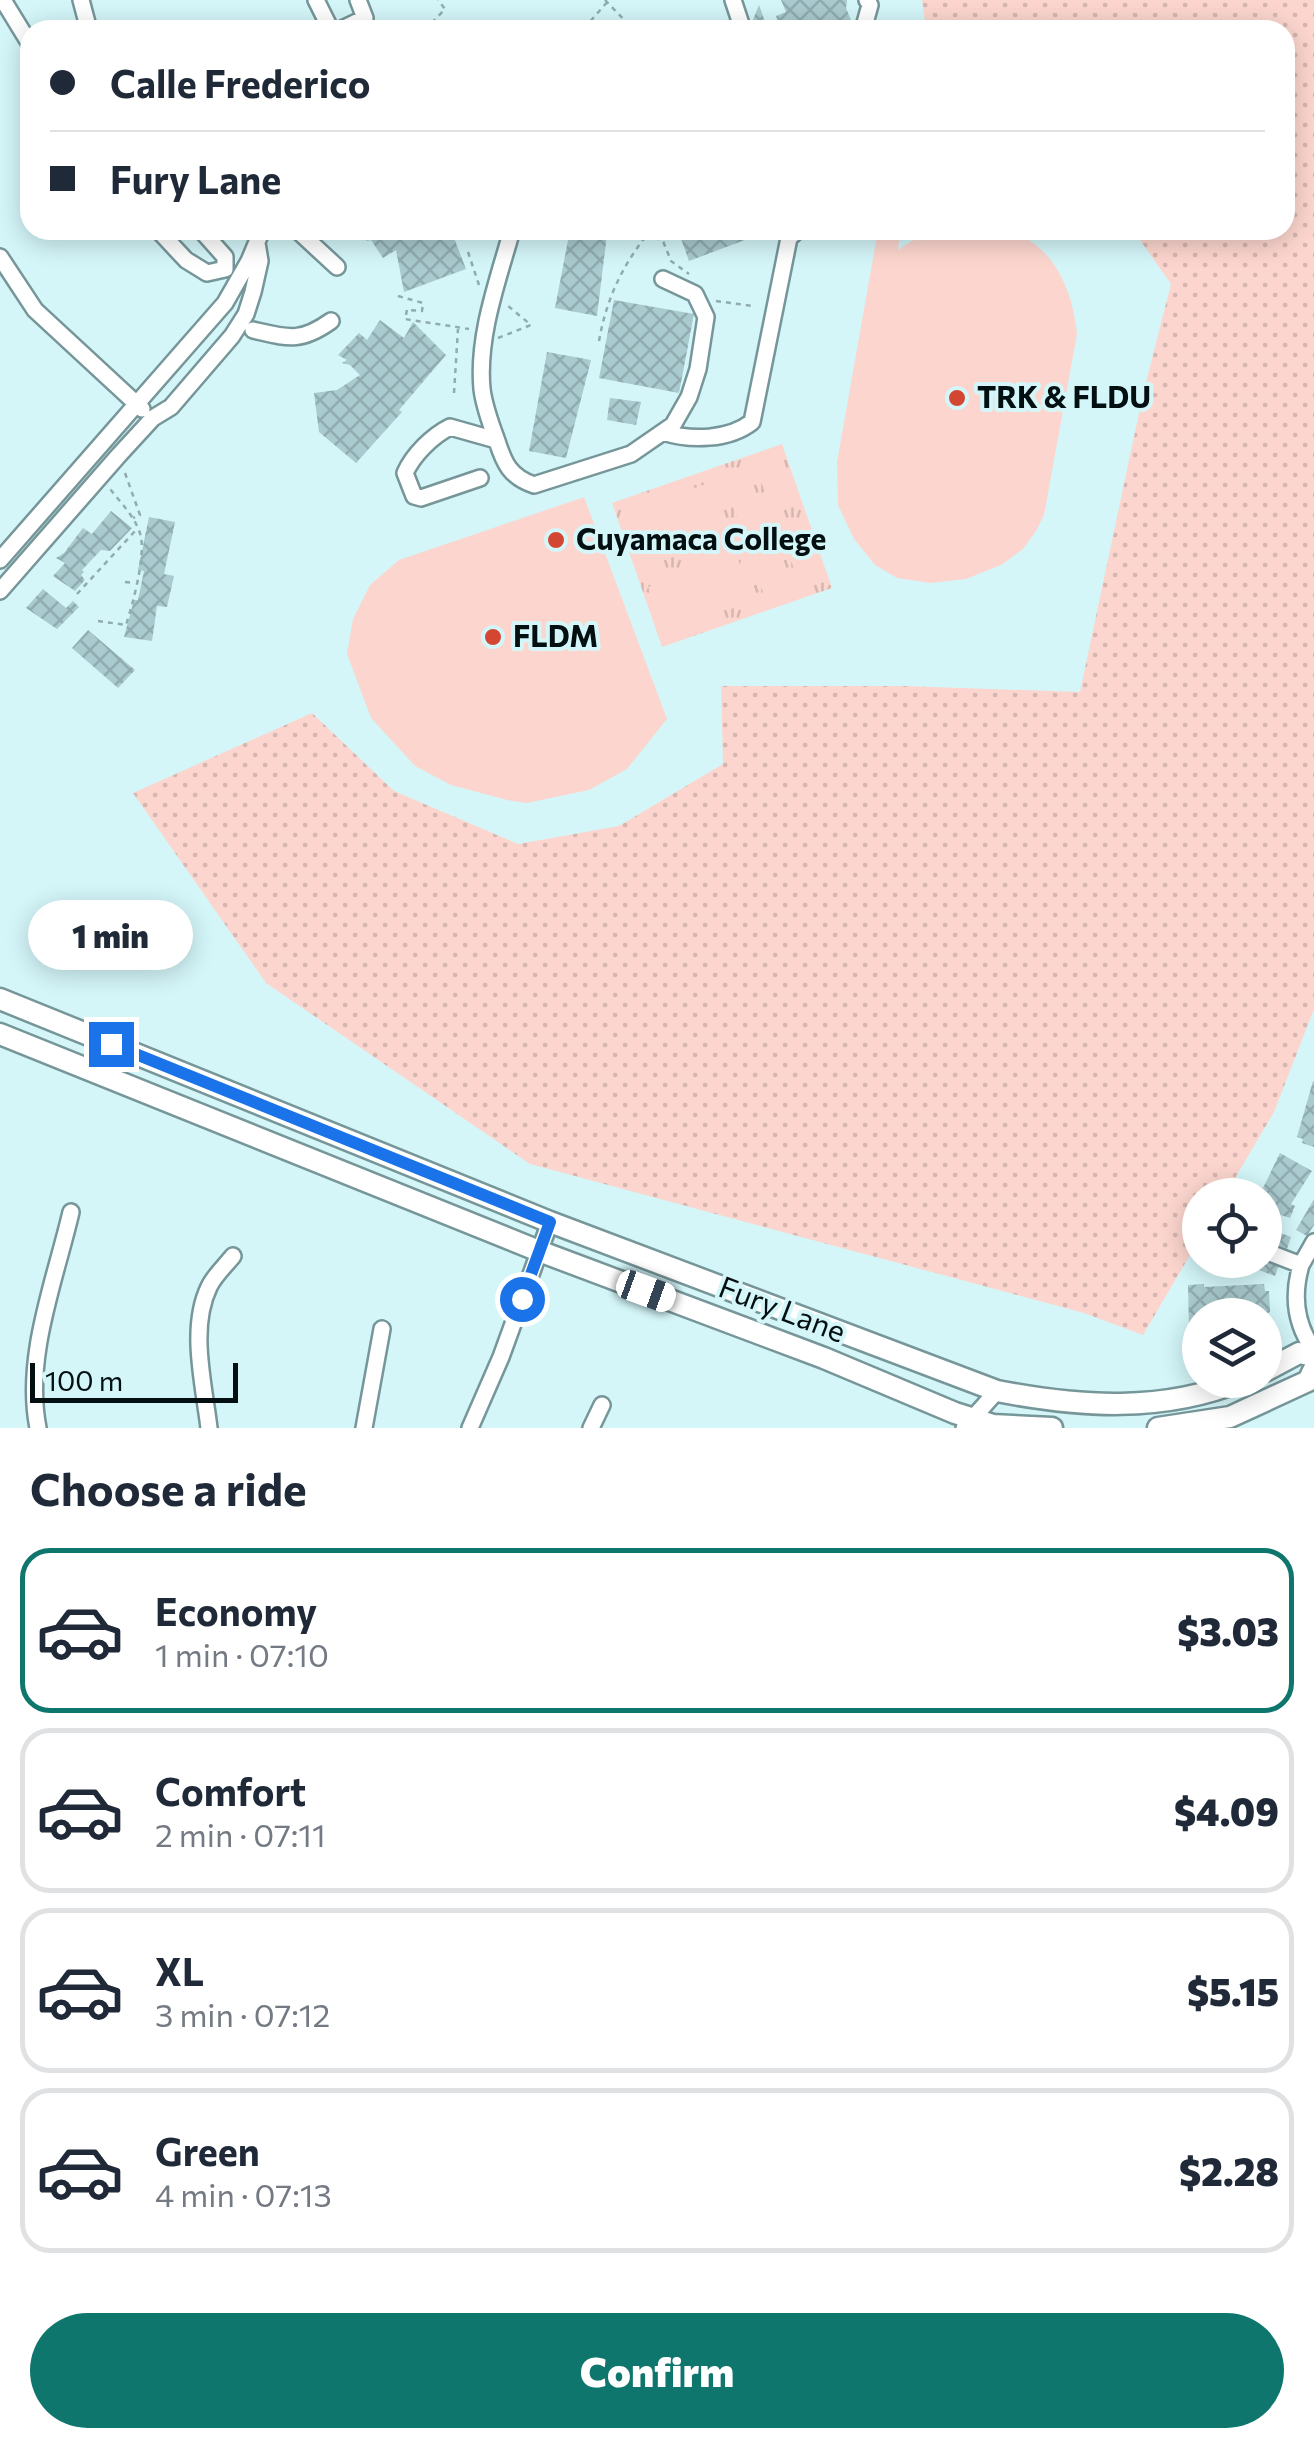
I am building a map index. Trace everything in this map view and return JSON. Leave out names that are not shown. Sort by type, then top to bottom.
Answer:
[{"type":"main road","name":"Fury Lane","points":[[0,999],[550,1222],[997,1391],[1046,1400],[1148,1405],[1182,1397]]},
{"type":"main road","name":"Fury Lane","points":[[0,1034],[539,1252],[824,1358],[980,1425],[1052,1428]]},
{"type":"main road","points":[[1282,1362],[1298,1354],[1314,1353]]},
{"type":"main road","points":[[1158,1428],[1230,1417],[1308,1381],[1314,1369]]},
{"type":"street","points":[[3,0],[20,28]]},
{"type":"street","points":[[167,240],[186,260],[207,273],[225,269],[226,257],[210,240]]},
{"type":"street","points":[[0,560],[225,303],[257,240]]},
{"type":"street","points":[[0,591],[118,455],[153,418],[171,407],[208,366],[246,314],[260,261],[259,240]]},
{"type":"street","points":[[308,240],[337,266]]},
{"type":"street","points":[[508,240],[487,291],[482,390],[505,465],[518,480],[534,485],[631,454],[673,425],[698,369],[706,317],[695,294],[663,279]]},
{"type":"street","points":[[663,432],[708,436],[738,432],[752,422],[789,240]]},
{"type":"street","points":[[0,258],[35,310],[153,418]]},
{"type":"street","points":[[253,330],[292,339],[314,333],[331,321]]},
{"type":"street","points":[[118,455],[137,420],[135,404]]},
{"type":"street","points":[[480,478],[421,498],[414,496],[405,474],[410,463],[439,432],[450,427],[496,440]]},
{"type":"street","points":[[38,1428],[33,1397],[35,1364],[72,1212]]},
{"type":"street","points":[[470,1428],[501,1357],[550,1222]]},
{"type":"street","points":[[1314,1242],[1300,1265],[1296,1310],[1302,1333],[1314,1353]]},
{"type":"street","points":[[209,1428],[199,1337],[201,1315],[209,1285],[233,1256]]},
{"type":"street","points":[[1282,1258],[1300,1265]]},
{"type":"street","points":[[364,1428],[382,1330]]},
{"type":"street","points":[[980,1425],[997,1391]]},
{"type":"street","points":[[591,1428],[602,1405]]},
{"type":"path","points":[[434,20],[444,9],[438,0]]},
{"type":"path","points":[[607,1],[625,20]]},
{"type":"path","points":[[598,341],[610,297],[626,262],[642,240]]},
{"type":"path","points":[[663,240],[671,261],[693,278]]},
{"type":"path","points":[[398,296],[423,303],[422,312],[407,310],[405,318],[458,327],[486,338],[531,325],[487,291],[468,252]]},
{"type":"path","points":[[700,304],[710,300],[753,306]]},
{"type":"path","points":[[454,393],[458,327]]},
{"type":"path","points":[[98,621],[126,625],[136,584],[142,538],[109,487],[123,470],[140,514],[132,518]]},
{"type":"path","points":[[77,594],[138,529]]},
{"type":"path","points":[[125,582],[136,584]]},
{"type":"green space","points":[[922,0],[1314,0],[1314,1009],[1274,1112],[1235,1178],[1182,1178],[1182,1269],[1143,1335],[1084,1313],[530,1164],[266,983],[133,793],[312,713],[394,791],[518,844],[619,826],[723,764],[721,686],[903,686],[1080,692],[1143,394],[1171,284],[1140,240],[1295,240],[1295,20],[925,20]]},
{"type":"green space","name":"TRK & FLDU","points":[[876,240],[899,240],[898,250],[915,240],[1028,240],[1038,247],[1066,286],[1077,334],[1044,515],[1023,549],[1001,565],[966,579],[931,583],[897,578],[875,565],[854,539],[838,505],[837,462]]},
{"type":"green space","points":[[782,444],[832,588],[662,647],[612,503]]},
{"type":"green space","points":[[778,458],[795,505],[773,513],[755,466]]},
{"type":"green space","points":[[745,471],[762,517],[740,525],[722,479]]},
{"type":"green space","points":[[711,482],[729,529],[706,537],[689,490]]},
{"type":"green space","points":[[678,494],[695,541],[673,549],[655,503]]},
{"type":"green space","name":"FLDM","points":[[584,497],[667,719],[627,769],[589,790],[527,803],[451,785],[415,766],[371,718],[347,654],[353,619],[370,585],[399,560]]},
{"type":"green space","points":[[644,507],[661,553],[639,562],[621,515]]},
{"type":"green space","points":[[805,530],[822,576],[800,584],[782,538]]},
{"type":"green space","points":[[770,542],[787,589],[765,597],[747,551]]},
{"type":"green space","points":[[736,554],[754,601],[731,609],[714,562]]},
{"type":"green space","points":[[704,566],[722,612],[699,621],[682,574]]},
{"type":"green space","points":[[670,579],[687,625],[665,634],[648,587]]},
{"type":"building","points":[[781,0],[847,0],[851,20],[777,20],[776,16],[786,12]]},
{"type":"building","points":[[759,5],[764,20],[753,20]]},
{"type":"building","points":[[371,240],[455,240],[466,269],[404,292],[396,250],[383,258]]},
{"type":"building","points":[[568,240],[606,240],[597,316],[555,308]]},
{"type":"building","points":[[682,240],[745,240],[689,261]]},
{"type":"building","points":[[614,300],[694,314],[679,393],[599,378]]},
{"type":"building","points":[[380,320],[404,338],[413,322],[446,355],[356,463],[319,432],[314,393],[337,390],[360,375],[342,363],[347,360],[338,355],[359,333],[367,340]]},
{"type":"building","points":[[547,352],[591,360],[566,458],[529,451]]},
{"type":"building","points":[[610,398],[641,402],[636,425],[607,420]]},
{"type":"building","points":[[111,511],[132,528],[110,551],[101,550],[82,570],[85,580],[75,591],[53,576],[65,563],[56,558],[83,528],[92,534]]},
{"type":"building","points":[[149,517],[175,522],[164,574],[174,576],[167,607],[157,606],[152,641],[124,637],[134,600],[138,600],[144,571],[138,570]]},
{"type":"building","points":[[43,589],[66,608],[73,601],[79,607],[57,629],[26,608]]},
{"type":"building","points":[[88,630],[135,670],[118,688],[72,648]]},
{"type":"building","points":[[1314,1082],[1314,1147],[1297,1137]]},
{"type":"building","points":[[1280,1153],[1312,1171],[1291,1204],[1295,1206],[1290,1218],[1282,1215],[1282,1178],[1268,1178]]},
{"type":"building","points":[[1314,1199],[1314,1225],[1307,1236],[1296,1230]]},
{"type":"building","points":[[1282,1234],[1291,1237],[1287,1249],[1282,1247]]},
{"type":"building","points":[[1264,1284],[1269,1298],[1188,1298],[1188,1285]]},
{"type":"place","name":"TRK & FLDU","points":[[957,398]]},
{"type":"place","name":"Cuyamaca College","points":[[556,540]]},
{"type":"place","name":"FLDM","points":[[493,637]]},
{"type":"route","points":[[111,1044],[550,1222],[522,1299]]}]
